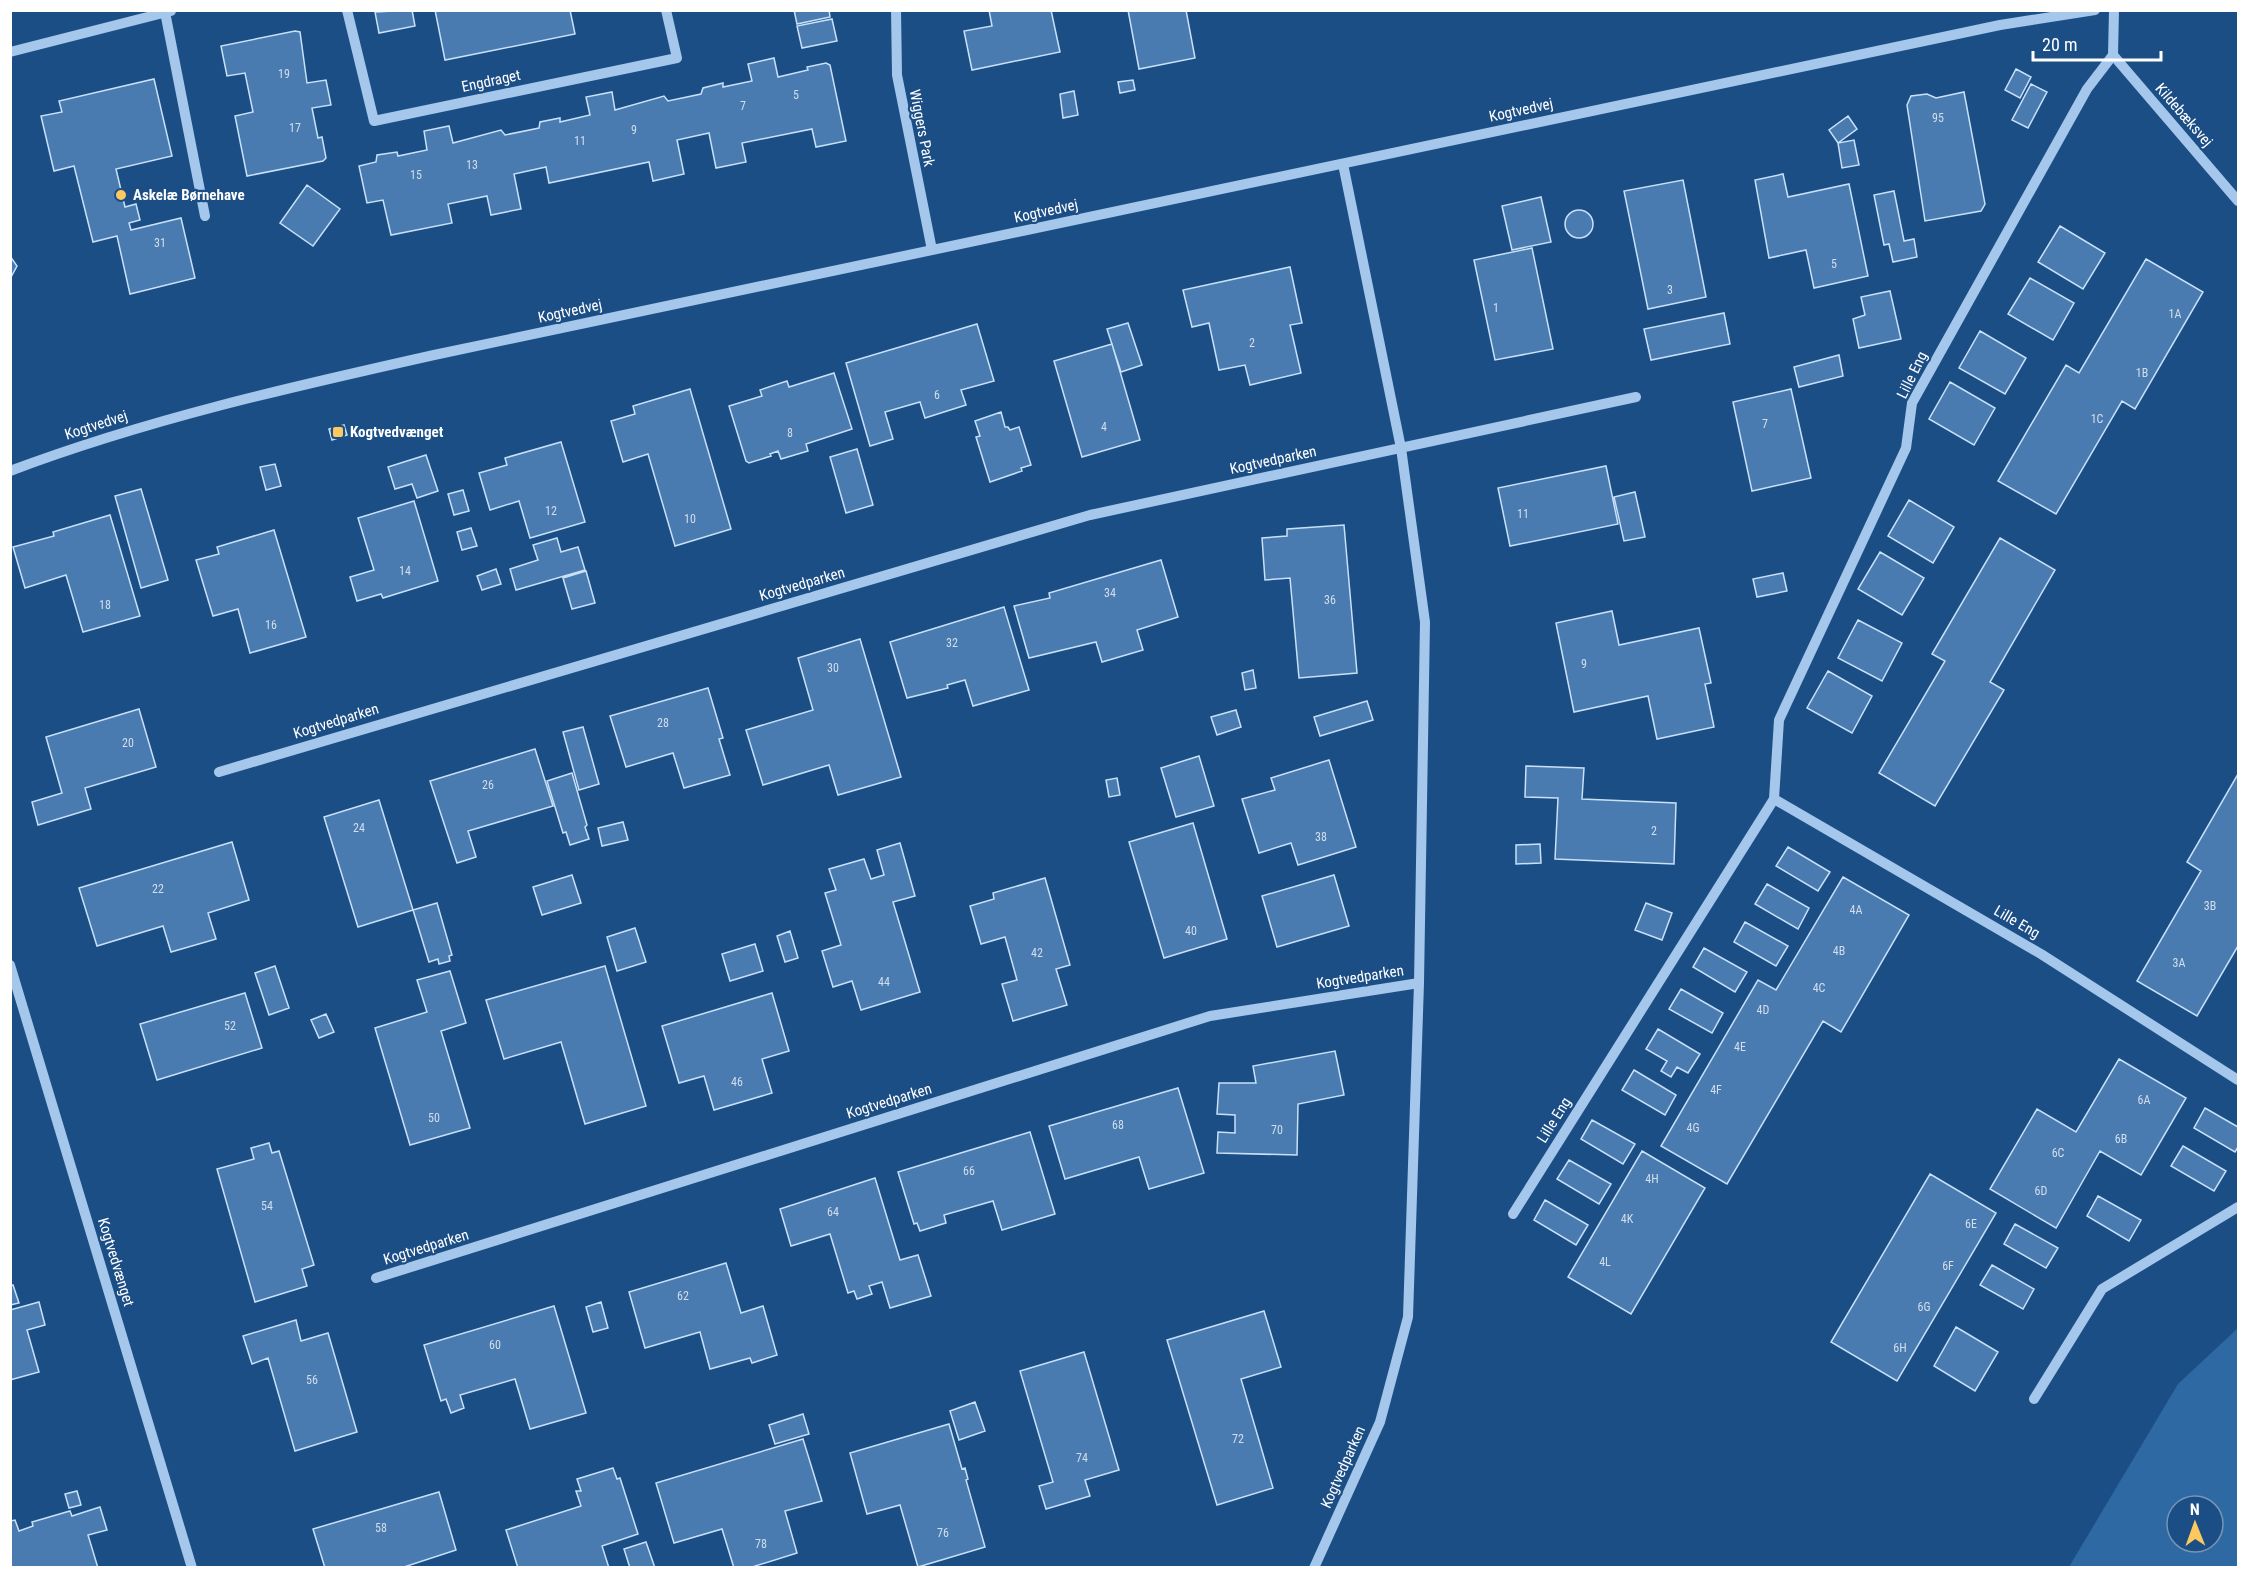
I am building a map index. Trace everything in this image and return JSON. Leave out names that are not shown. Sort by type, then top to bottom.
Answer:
[{"type":"street","name":"Engdraget","points":[[347,10],[374,121],[678,58],[666,10]]},
{"type":"street","name":"Wiggers Park","points":[[896,10],[897,75],[932,250]]},
{"type":"street","name":"Kogtvedvej","points":[[10,471],[126,431],[330,378],[1988,27],[2095,10]]},
{"type":"street","points":[[2113,55],[2114,10]]},
{"type":"street","points":[[10,52],[168,11],[205,216]]},
{"type":"street","name":"Kildebæksvej","points":[[2113,55],[2238,201]]},
{"type":"street","name":"Lille Eng","points":[[1513,1214],[1774,799],[1779,720],[1906,448],[1912,403],[2087,89],[2113,55]]},
{"type":"street","name":"Kogtvedparken","points":[[1314,1568],[1380,1422],[1407,1317],[1419,983],[1425,622],[1401,448],[1343,164]]},
{"type":"street","name":"Kogtvedparken","points":[[219,772],[1090,515],[1636,397]]},
{"type":"street","name":"Lille Eng","points":[[1774,799],[2041,954],[2238,1080]]},
{"type":"street","name":"Kogtvedvænget","points":[[10,964],[192,1568]]},
{"type":"street","name":"Kogtvedparken","points":[[376,1278],[1210,1016],[1419,983]]},
{"type":"street","points":[[2034,1399],[2102,1289],[2238,1207]]},
{"type":"shaded area","points":[[2238,1328],[2238,1567],[2069,1567],[2178,1384]]},
{"type":"building","points":[[412,10],[415,26],[379,33],[375,12]]},
{"type":"building","points":[[435,10],[570,10],[575,34],[445,60]]},
{"type":"building","points":[[794,10],[829,10],[830,17],[797,24]]},
{"type":"building","points":[[989,10],[1051,10],[1060,52],[972,70],[964,31],[992,26]]},
{"type":"building","points":[[1128,10],[1186,10],[1195,58],[1139,69]]},
{"type":"building","points":[[832,19],[837,41],[802,48],[797,26]]},
{"type":"building","points":[[295,31],[300,32],[307,83],[326,80],[331,105],[312,108],[318,138],[322,137],[326,158],[323,161],[247,176],[235,116],[253,112],[245,73],[227,76],[221,46]]},
{"type":"building","points":[[774,58],[778,77],[808,70],[807,67],[826,63],[830,65],[846,141],[816,147],[812,129],[742,143],[746,162],[716,168],[709,133],[677,140],[684,174],[653,181],[649,162],[549,183],[546,167],[514,174],[521,209],[491,215],[487,196],[448,204],[452,223],[391,235],[383,200],[367,203],[359,166],[376,162],[377,155],[397,152],[398,156],[427,150],[424,131],[449,126],[453,143],[501,130],[505,135],[539,128],[540,122],[560,118],[560,122],[590,115],[586,97],[612,92],[615,110],[664,96],[668,101],[701,94],[703,88],[723,83],[723,87],[752,81],[748,64]]},
{"type":"building","points":[[2016,69],[2031,77],[2020,98],[2005,90]]},
{"type":"building","points":[[154,79],[172,156],[116,169],[125,207],[136,204],[140,220],[129,223],[131,230],[181,218],[195,278],[130,294],[117,236],[93,242],[74,166],[54,171],[41,116],[62,112],[59,101]]},
{"type":"building","points":[[1133,80],[1135,90],[1120,93],[1118,82]]},
{"type":"building","points":[[2031,84],[2047,92],[2028,128],[2012,120]]},
{"type":"building","points":[[1074,91],[1078,115],[1063,118],[1060,94]]},
{"type":"building","points":[[1964,92],[1985,204],[1981,211],[1925,221],[1907,105],[1911,96],[1927,94],[1936,98]]},
{"type":"building","points":[[1848,116],[1857,129],[1838,143],[1829,130]]},
{"type":"building","points":[[1854,140],[1859,165],[1842,168],[1838,143]]},
{"type":"building","points":[[1783,174],[1788,197],[1849,184],[1868,276],[1814,288],[1806,250],[1769,258],[1755,180]]},
{"type":"building","points":[[1683,180],[1706,297],[1648,309],[1624,191]]},
{"type":"building","points":[[307,185],[340,209],[313,246],[280,223]]},
{"type":"building","points":[[1894,191],[1904,241],[1914,239],[1917,257],[1893,262],[1889,244],[1884,245],[1874,195]]},
{"type":"building","points":[[1541,197],[1551,242],[1512,250],[1502,206]]},
{"type":"building","points":[[1579,210],[1589,214],[1593,224],[1589,234],[1579,238],[1569,234],[1565,224],[1569,214]]},
{"type":"building","points":[[2060,226],[2105,253],[2083,289],[2038,262]]},
{"type":"building","points":[[1532,248],[1553,349],[1495,360],[1474,260]]},
{"type":"building","points":[[10,256],[17,266],[10,279]]},
{"type":"building","points":[[2146,259],[2203,292],[2135,409],[2122,401],[2056,514],[1998,481],[2066,365],[2079,373]]},
{"type":"building","points":[[1290,267],[1302,323],[1290,325],[1301,373],[1250,385],[1245,365],[1219,370],[1209,323],[1192,327],[1183,290]]},
{"type":"building","points":[[2030,278],[2074,303],[2053,340],[2008,314]]},
{"type":"building","points":[[1890,291],[1901,339],[1859,348],[1853,319],[1865,315],[1861,297]]},
{"type":"building","points":[[1724,313],[1730,344],[1651,360],[1644,329]]},
{"type":"building","points":[[1128,323],[1142,365],[1121,372],[1107,329]]},
{"type":"building","points":[[977,324],[994,381],[961,390],[966,405],[925,418],[920,402],[885,412],[893,439],[870,446],[846,363]]},
{"type":"building","points":[[1980,331],[2026,358],[2005,394],[1959,368]]},
{"type":"building","points":[[1112,344],[1140,440],[1082,457],[1054,361]]},
{"type":"building","points":[[1839,355],[1843,376],[1799,387],[1794,367]]},
{"type":"building","points":[[834,373],[852,429],[806,444],[808,451],[781,459],[778,451],[770,454],[771,456],[749,463],[746,461],[729,406],[762,396],[760,390],[787,381],[789,387]]},
{"type":"building","points":[[1950,382],[1995,408],[1974,445],[1929,419]]},
{"type":"building","points":[[690,389],[731,529],[675,546],[648,454],[623,462],[611,421],[635,414],[633,406]]},
{"type":"building","points":[[1791,389],[1811,478],[1752,491],[1733,402]]},
{"type":"building","points":[[1001,412],[1005,427],[1010,430],[1019,427],[1031,465],[1021,468],[1022,471],[990,482],[976,437],[980,436],[975,421]]},
{"type":"building","points":[[344,425],[347,435],[332,440],[329,429]]},
{"type":"building","points":[[561,442],[585,522],[530,538],[519,501],[490,510],[479,473],[507,465],[505,458]]},
{"type":"building","points":[[857,449],[873,505],[846,513],[830,457]]},
{"type":"building","points":[[426,455],[438,491],[417,498],[412,484],[395,489],[388,467]]},
{"type":"building","points":[[275,464],[281,486],[266,490],[260,467]]},
{"type":"building","points":[[1606,466],[1618,524],[1510,546],[1498,488]]},
{"type":"building","points":[[141,489],[168,580],[141,588],[115,496]]},
{"type":"building","points":[[463,490],[469,511],[454,515],[448,494]]},
{"type":"building","points":[[1635,492],[1645,537],[1624,541],[1614,497]]},
{"type":"building","points":[[1909,500],[1954,527],[1933,563],[1888,536]]},
{"type":"building","points":[[414,501],[438,581],[383,598],[381,594],[357,601],[350,577],[374,570],[358,518]]},
{"type":"building","points":[[110,515],[140,616],[83,632],[66,575],[25,588],[13,547],[54,536],[53,532]]},
{"type":"building","points":[[1344,525],[1357,673],[1299,678],[1290,578],[1265,580],[1262,538],[1287,536],[1287,529]]},
{"type":"building","points":[[471,528],[477,546],[462,550],[457,532]]},
{"type":"building","points":[[274,530],[306,637],[250,653],[238,609],[213,616],[196,560],[219,554],[217,547]]},
{"type":"building","points":[[557,538],[561,552],[578,547],[585,570],[516,590],[510,569],[538,560],[533,545]]},
{"type":"building","points":[[2000,538],[2055,570],[1990,682],[2004,690],[1935,806],[1879,773],[1945,661],[1932,654]]},
{"type":"building","points":[[1880,552],[1924,578],[1902,615],[1858,589]]},
{"type":"building","points":[[1161,560],[1178,617],[1137,630],[1143,650],[1102,662],[1096,642],[1029,658],[1014,606],[1050,598],[1049,593]]},
{"type":"building","points":[[496,569],[501,584],[482,590],[477,576]]},
{"type":"building","points":[[586,571],[595,603],[572,609],[563,578]]},
{"type":"building","points":[[1783,573],[1787,591],[1757,597],[1753,579]]},
{"type":"building","points":[[1004,607],[1029,690],[973,706],[965,680],[947,685],[948,688],[907,698],[890,642]]},
{"type":"building","points":[[1612,611],[1619,645],[1699,628],[1711,683],[1705,684],[1714,727],[1657,739],[1648,696],[1574,712],[1556,623]]},
{"type":"building","points":[[1858,620],[1902,643],[1882,681],[1838,658]]},
{"type":"building","points":[[860,639],[901,777],[838,795],[829,765],[763,785],[746,730],[813,710],[798,658]]},
{"type":"building","points":[[1253,670],[1256,688],[1245,690],[1242,673]]},
{"type":"building","points":[[1828,671],[1872,696],[1852,733],[1807,708]]},
{"type":"building","points":[[708,688],[723,738],[719,739],[730,775],[684,788],[673,753],[626,767],[610,716]]},
{"type":"building","points":[[1367,701],[1373,720],[1320,736],[1314,717]]},
{"type":"building","points":[[139,709],[156,767],[85,788],[91,809],[38,825],[32,802],[62,793],[46,737]]},
{"type":"building","points":[[1236,710],[1241,727],[1217,735],[1211,717]]},
{"type":"building","points":[[583,727],[599,784],[579,790],[563,732]]},
{"type":"building","points":[[535,749],[553,806],[468,831],[476,857],[457,863],[430,781]]},
{"type":"building","points":[[1199,756],[1214,806],[1176,817],[1161,768]]},
{"type":"building","points":[[1329,760],[1356,847],[1298,865],[1291,843],[1259,853],[1242,799],[1275,790],[1271,778]]},
{"type":"building","points":[[1526,766],[1584,768],[1582,799],[1676,803],[1674,864],[1555,859],[1558,798],[1525,797]]},
{"type":"building","points":[[572,773],[589,839],[570,845],[566,832],[563,833],[547,781]]},
{"type":"building","points":[[2238,774],[2238,946],[2197,1016],[2137,981],[2201,871],[2187,862]]},
{"type":"building","points":[[1117,778],[1120,795],[1109,797],[1106,780]]},
{"type":"building","points":[[379,800],[413,910],[358,927],[324,817]]},
{"type":"building","points":[[623,822],[628,840],[602,846],[598,828]]},
{"type":"building","points":[[1193,823],[1227,939],[1164,958],[1129,842]]},
{"type":"building","points":[[232,842],[249,900],[208,913],[216,939],[171,952],[163,926],[97,946],[79,888]]},
{"type":"building","points":[[900,843],[915,896],[893,902],[920,992],[861,1010],[852,981],[833,987],[822,951],[841,945],[825,893],[836,890],[829,869],[864,859],[871,879],[884,875],[877,850]]},
{"type":"building","points":[[1540,844],[1541,863],[1516,864],[1516,845]]},
{"type":"building","points":[[1788,847],[1830,872],[1818,891],[1776,866]]},
{"type":"building","points":[[572,875],[581,903],[542,915],[533,887]]},
{"type":"building","points":[[1334,875],[1349,926],[1277,947],[1262,896]]},
{"type":"building","points":[[1843,877],[1909,915],[1841,1032],[1823,1021],[1727,1184],[1661,1146],[1758,980],[1776,990]]},
{"type":"building","points":[[1045,878],[1070,965],[1056,969],[1067,1005],[1013,1021],[1002,984],[1017,980],[1005,937],[981,944],[970,906],[994,899],[993,893]]},
{"type":"building","points":[[1767,884],[1809,908],[1798,929],[1755,904]]},
{"type":"building","points":[[437,903],[452,955],[449,956],[450,961],[439,964],[438,959],[429,962],[413,910]]},
{"type":"building","points":[[1646,903],[1672,913],[1662,940],[1635,930]]},
{"type":"building","points":[[1745,922],[1788,946],[1776,966],[1734,942]]},
{"type":"building","points":[[635,928],[646,962],[617,971],[607,937]]},
{"type":"building","points":[[790,931],[798,958],[785,962],[777,936]]},
{"type":"building","points":[[755,944],[763,971],[730,981],[722,954]]},
{"type":"building","points":[[1704,948],[1747,972],[1735,992],[1693,967]]},
{"type":"building","points":[[275,966],[289,1008],[269,1015],[255,973]]},
{"type":"building","points":[[605,966],[646,1106],[585,1124],[561,1042],[504,1059],[486,1000]]},
{"type":"building","points":[[450,971],[466,1023],[441,1031],[470,1128],[410,1145],[375,1028],[427,1012],[417,980]]},
{"type":"building","points":[[1681,989],[1723,1013],[1712,1033],[1669,1009]]},
{"type":"building","points":[[245,993],[262,1048],[157,1080],[140,1024]]},
{"type":"building","points":[[772,993],[789,1051],[762,1059],[772,1093],[714,1110],[704,1076],[679,1083],[662,1026]]},
{"type":"building","points":[[326,1014],[334,1032],[319,1038],[311,1020]]},
{"type":"building","points":[[1658,1029],[1700,1054],[1688,1073],[1677,1067],[1671,1077],[1661,1071],[1667,1061],[1646,1049]]},
{"type":"building","points":[[1335,1051],[1344,1095],[1298,1104],[1297,1155],[1217,1153],[1218,1132],[1235,1133],[1235,1115],[1217,1114],[1219,1083],[1256,1083],[1253,1066]]},
{"type":"building","points":[[2119,1059],[2186,1098],[2141,1175],[2100,1151],[2056,1228],[1990,1189],[2037,1109],[2076,1132]]},
{"type":"building","points":[[1634,1070],[1676,1095],[1665,1115],[1622,1090]]},
{"type":"building","points":[[1178,1088],[1204,1173],[1149,1189],[1139,1157],[1065,1179],[1049,1126]]},
{"type":"building","points":[[2205,1108],[2238,1127],[2238,1147],[2235,1152],[2194,1128]]},
{"type":"building","points":[[1592,1120],[1635,1144],[1623,1164],[1581,1139]]},
{"type":"building","points":[[1030,1132],[1055,1214],[1002,1230],[993,1201],[944,1215],[946,1223],[920,1231],[917,1223],[914,1224],[898,1172]]},
{"type":"building","points":[[269,1143],[272,1153],[279,1151],[314,1265],[302,1269],[307,1286],[255,1302],[217,1169],[254,1159],[251,1148]]},
{"type":"building","points":[[2183,1146],[2226,1171],[2214,1191],[2171,1166]]},
{"type":"building","points":[[1642,1151],[1705,1188],[1631,1314],[1568,1277]]},
{"type":"building","points":[[1569,1160],[1611,1184],[1599,1204],[1557,1179]]},
{"type":"building","points":[[1930,1174],[1996,1213],[1897,1381],[1831,1342]]},
{"type":"building","points":[[875,1178],[900,1260],[918,1255],[931,1296],[890,1308],[882,1282],[869,1286],[872,1294],[857,1299],[854,1291],[848,1293],[830,1234],[791,1246],[780,1209]]},
{"type":"building","points":[[2098,1196],[2141,1220],[2129,1241],[2087,1216]]},
{"type":"building","points":[[1545,1200],[1588,1225],[1576,1245],[1534,1220]]},
{"type":"building","points":[[2015,1224],[2058,1248],[2046,1268],[2004,1244]]},
{"type":"building","points":[[726,1263],[741,1313],[763,1306],[777,1355],[752,1363],[750,1358],[710,1369],[700,1332],[645,1348],[629,1292]]},
{"type":"building","points":[[1992,1265],[2034,1289],[2023,1309],[1980,1285]]},
{"type":"building","points":[[13,1285],[19,1303],[10,1305],[10,1286]]},
{"type":"building","points":[[39,1302],[45,1325],[27,1330],[39,1372],[10,1380],[10,1310]]},
{"type":"building","points":[[601,1302],[608,1328],[593,1332],[586,1307]]},
{"type":"building","points":[[554,1306],[586,1413],[530,1429],[515,1379],[460,1395],[464,1408],[451,1413],[446,1399],[441,1401],[424,1345]]},
{"type":"building","points":[[1264,1311],[1281,1367],[1241,1379],[1273,1488],[1217,1505],[1167,1340]]},
{"type":"building","points":[[296,1320],[301,1341],[328,1333],[357,1432],[295,1451],[268,1358],[252,1364],[243,1336]]},
{"type":"building","points":[[1956,1327],[1998,1352],[1975,1391],[1934,1366]]},
{"type":"building","points":[[1084,1352],[1119,1470],[1085,1480],[1090,1496],[1046,1509],[1039,1486],[1053,1482],[1020,1371]]},
{"type":"building","points":[[975,1402],[985,1431],[959,1440],[950,1411]]},
{"type":"building","points":[[803,1414],[809,1434],[775,1444],[769,1425]]},
{"type":"building","points":[[949,1424],[962,1469],[965,1468],[968,1479],[966,1480],[985,1547],[918,1567],[900,1505],[867,1514],[850,1453]]},
{"type":"building","points":[[803,1439],[822,1501],[785,1511],[797,1553],[749,1568],[734,1568],[722,1529],[674,1543],[656,1483]]},
{"type":"building","points":[[613,1468],[617,1479],[620,1478],[638,1534],[602,1546],[609,1568],[518,1568],[506,1530],[581,1506],[576,1491],[581,1491],[577,1479]]},
{"type":"building","points":[[77,1491],[81,1505],[69,1508],[65,1494]]},
{"type":"building","points":[[439,1492],[456,1550],[401,1568],[325,1568],[313,1529]]},
{"type":"building","points":[[100,1507],[107,1530],[88,1535],[98,1568],[10,1568],[10,1521],[15,1520],[19,1531],[33,1526],[32,1522],[70,1511],[72,1516]]},
{"type":"building","points":[[646,1542],[655,1568],[630,1568],[624,1549]]},
{"type":"place","name":"Askelæ Børnehave","points":[[121,195]]},
{"type":"place","name":"Kogtvedvænget","points":[[338,432]]}]
